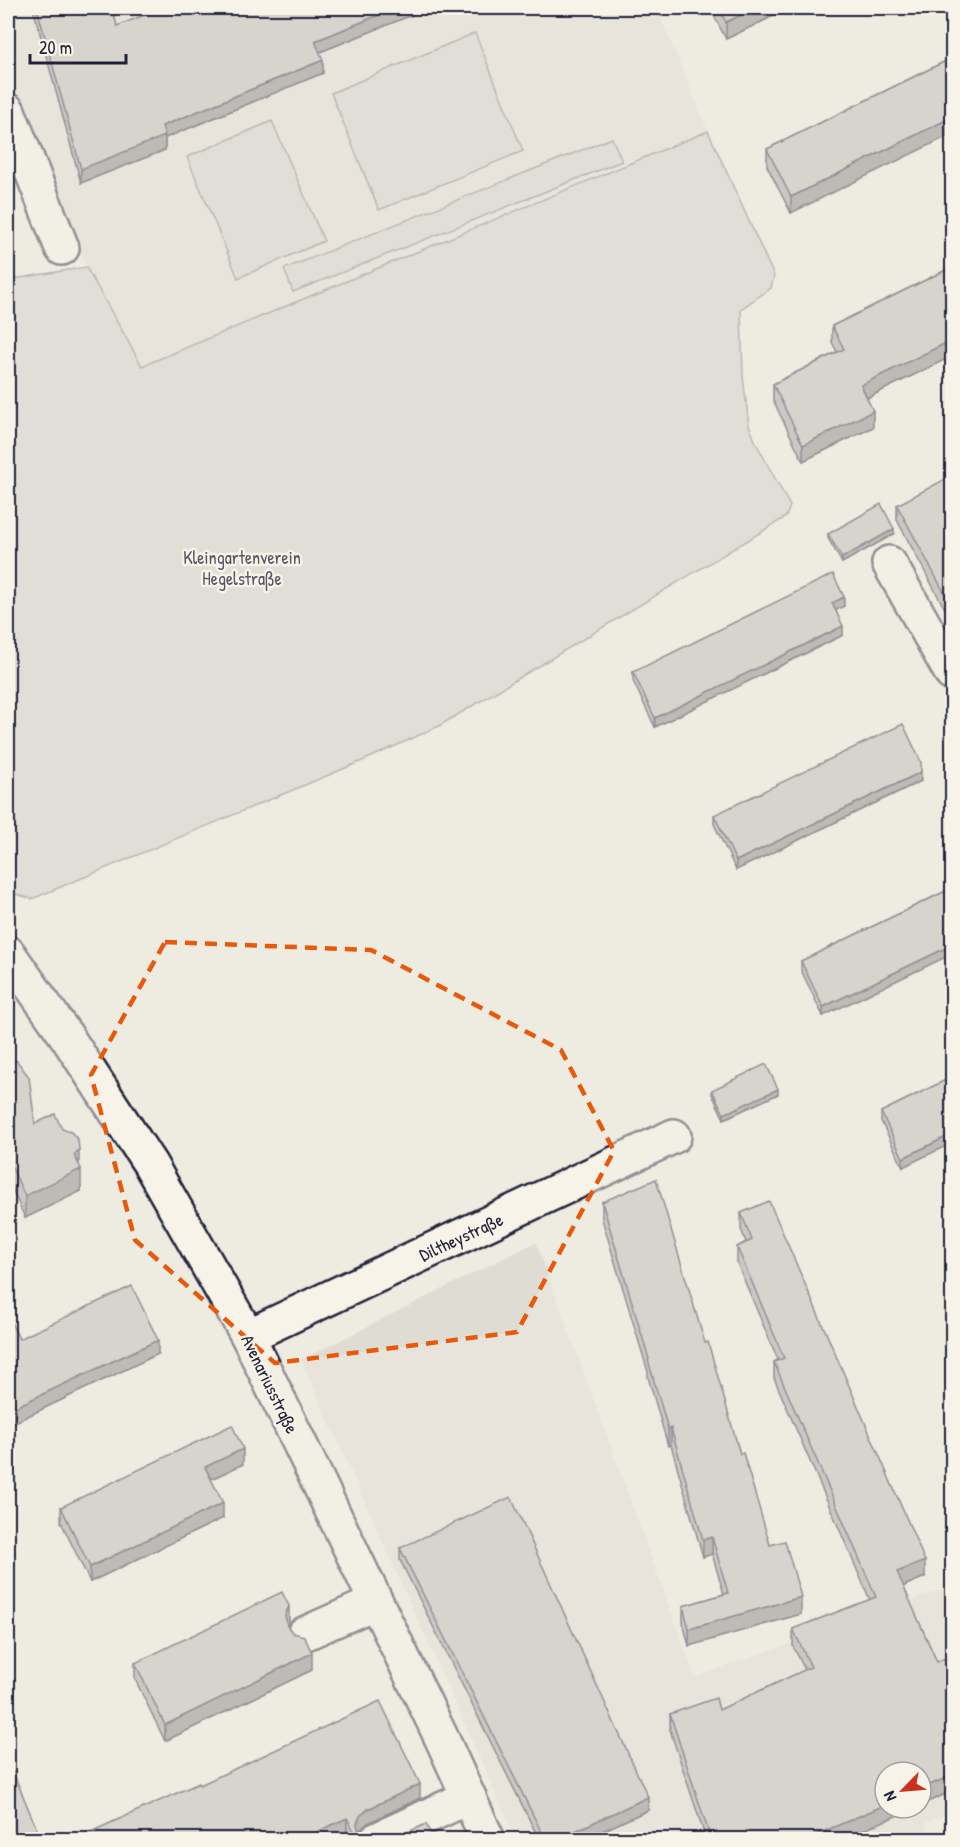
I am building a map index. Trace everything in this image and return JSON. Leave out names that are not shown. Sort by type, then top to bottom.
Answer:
[{"type":"street","points":[[8,111],[62,248]]},
{"type":"street","points":[[889,563],[952,674]]},
{"type":"street","name":"Avenariusstraße","points":[[8,953],[67,1037],[150,1164],[248,1336],[470,1797],[488,1839]]},
{"type":"street","name":"Diltheystraße","points":[[248,1336],[674,1136]]},
{"type":"street","points":[[304,1634],[376,1602]]},
{"type":"street","points":[[376,1839],[470,1797]]},
{"type":"highlighted area","points":[[165,942],[371,950],[561,1050],[614,1151],[517,1332],[275,1363],[135,1240],[91,1075]]},
{"type":"shaded area","points":[[8,8],[657,8],[708,131],[142,366],[86,267],[8,83]]},
{"type":"shaded area","points":[[536,1242],[695,1677],[952,1586],[952,1811],[925,1824],[932,1839],[516,1839],[301,1360]]},
{"type":"green space","points":[[475,33],[523,151],[379,210],[331,93]]},
{"type":"green space","points":[[272,121],[324,241],[238,278],[187,157]]},
{"type":"green space","name":"Kleingartenverein Hegelstraße","points":[[708,131],[774,276],[771,288],[741,309],[743,376],[749,425],[756,443],[790,506],[786,517],[439,726],[367,759],[32,899],[8,892],[8,280],[86,267],[142,366]]},
{"type":"green space","points":[[612,138],[622,161],[293,292],[284,269]]},
{"type":"building","points":[[37,8],[112,8],[117,26],[162,8],[396,8],[315,41],[323,60],[162,126],[165,136],[81,169]]},
{"type":"building","points":[[718,8],[756,8],[726,22]]},
{"type":"building","points":[[952,58],[952,117],[791,197],[767,149]]},
{"type":"building","points":[[952,267],[952,340],[861,385],[873,411],[803,445],[773,384],[844,349],[832,326]]},
{"type":"building","points":[[951,476],[952,479],[952,607],[897,505]]},
{"type":"building","points":[[881,504],[894,529],[842,558],[828,534]]},
{"type":"building","points":[[833,574],[844,597],[832,603],[843,626],[655,718],[633,672]]},
{"type":"building","points":[[903,724],[921,762],[921,772],[736,861],[714,815]]},
{"type":"building","points":[[952,888],[952,945],[823,1007],[801,961]]},
{"type":"building","points":[[8,1059],[17,1061],[29,1077],[35,1124],[55,1114],[62,1129],[71,1132],[78,1140],[79,1150],[74,1155],[81,1169],[25,1196],[8,1159]]},
{"type":"building","points":[[766,1064],[778,1089],[724,1114],[712,1090]]},
{"type":"building","points":[[952,1077],[952,1134],[903,1158],[881,1112]]},
{"type":"building","points":[[656,1179],[705,1343],[708,1342],[740,1454],[743,1453],[770,1545],[785,1541],[801,1597],[689,1629],[683,1606],[728,1593],[712,1537],[703,1540],[602,1202]]},
{"type":"building","points":[[769,1201],[925,1561],[897,1572],[937,1662],[952,1655],[952,1775],[933,1784],[933,1760],[873,1760],[873,1810],[806,1839],[711,1839],[670,1714],[716,1698],[719,1710],[811,1667],[793,1629],[876,1597],[774,1362],[784,1358],[737,1247],[752,1240],[741,1213]]},
{"type":"building","points":[[132,1286],[158,1340],[13,1408],[8,1396],[8,1316],[19,1339]]},
{"type":"building","points":[[232,1425],[243,1449],[205,1467],[223,1503],[90,1567],[61,1507]]},
{"type":"building","points":[[511,1497],[648,1797],[558,1839],[545,1839],[400,1548]]},
{"type":"building","points":[[282,1592],[289,1606],[285,1615],[287,1626],[293,1633],[304,1636],[312,1653],[165,1725],[135,1663]]},
{"type":"building","points":[[380,1701],[420,1784],[368,1809],[360,1816],[357,1824],[359,1833],[364,1839],[358,1839],[347,1818],[301,1839],[214,1839],[212,1835],[203,1839],[75,1839],[199,1783],[200,1785]]},
{"type":"building","points":[[8,1760],[41,1839],[8,1839]]},
{"type":"building","points":[[426,1824],[433,1839],[392,1839]]}]
